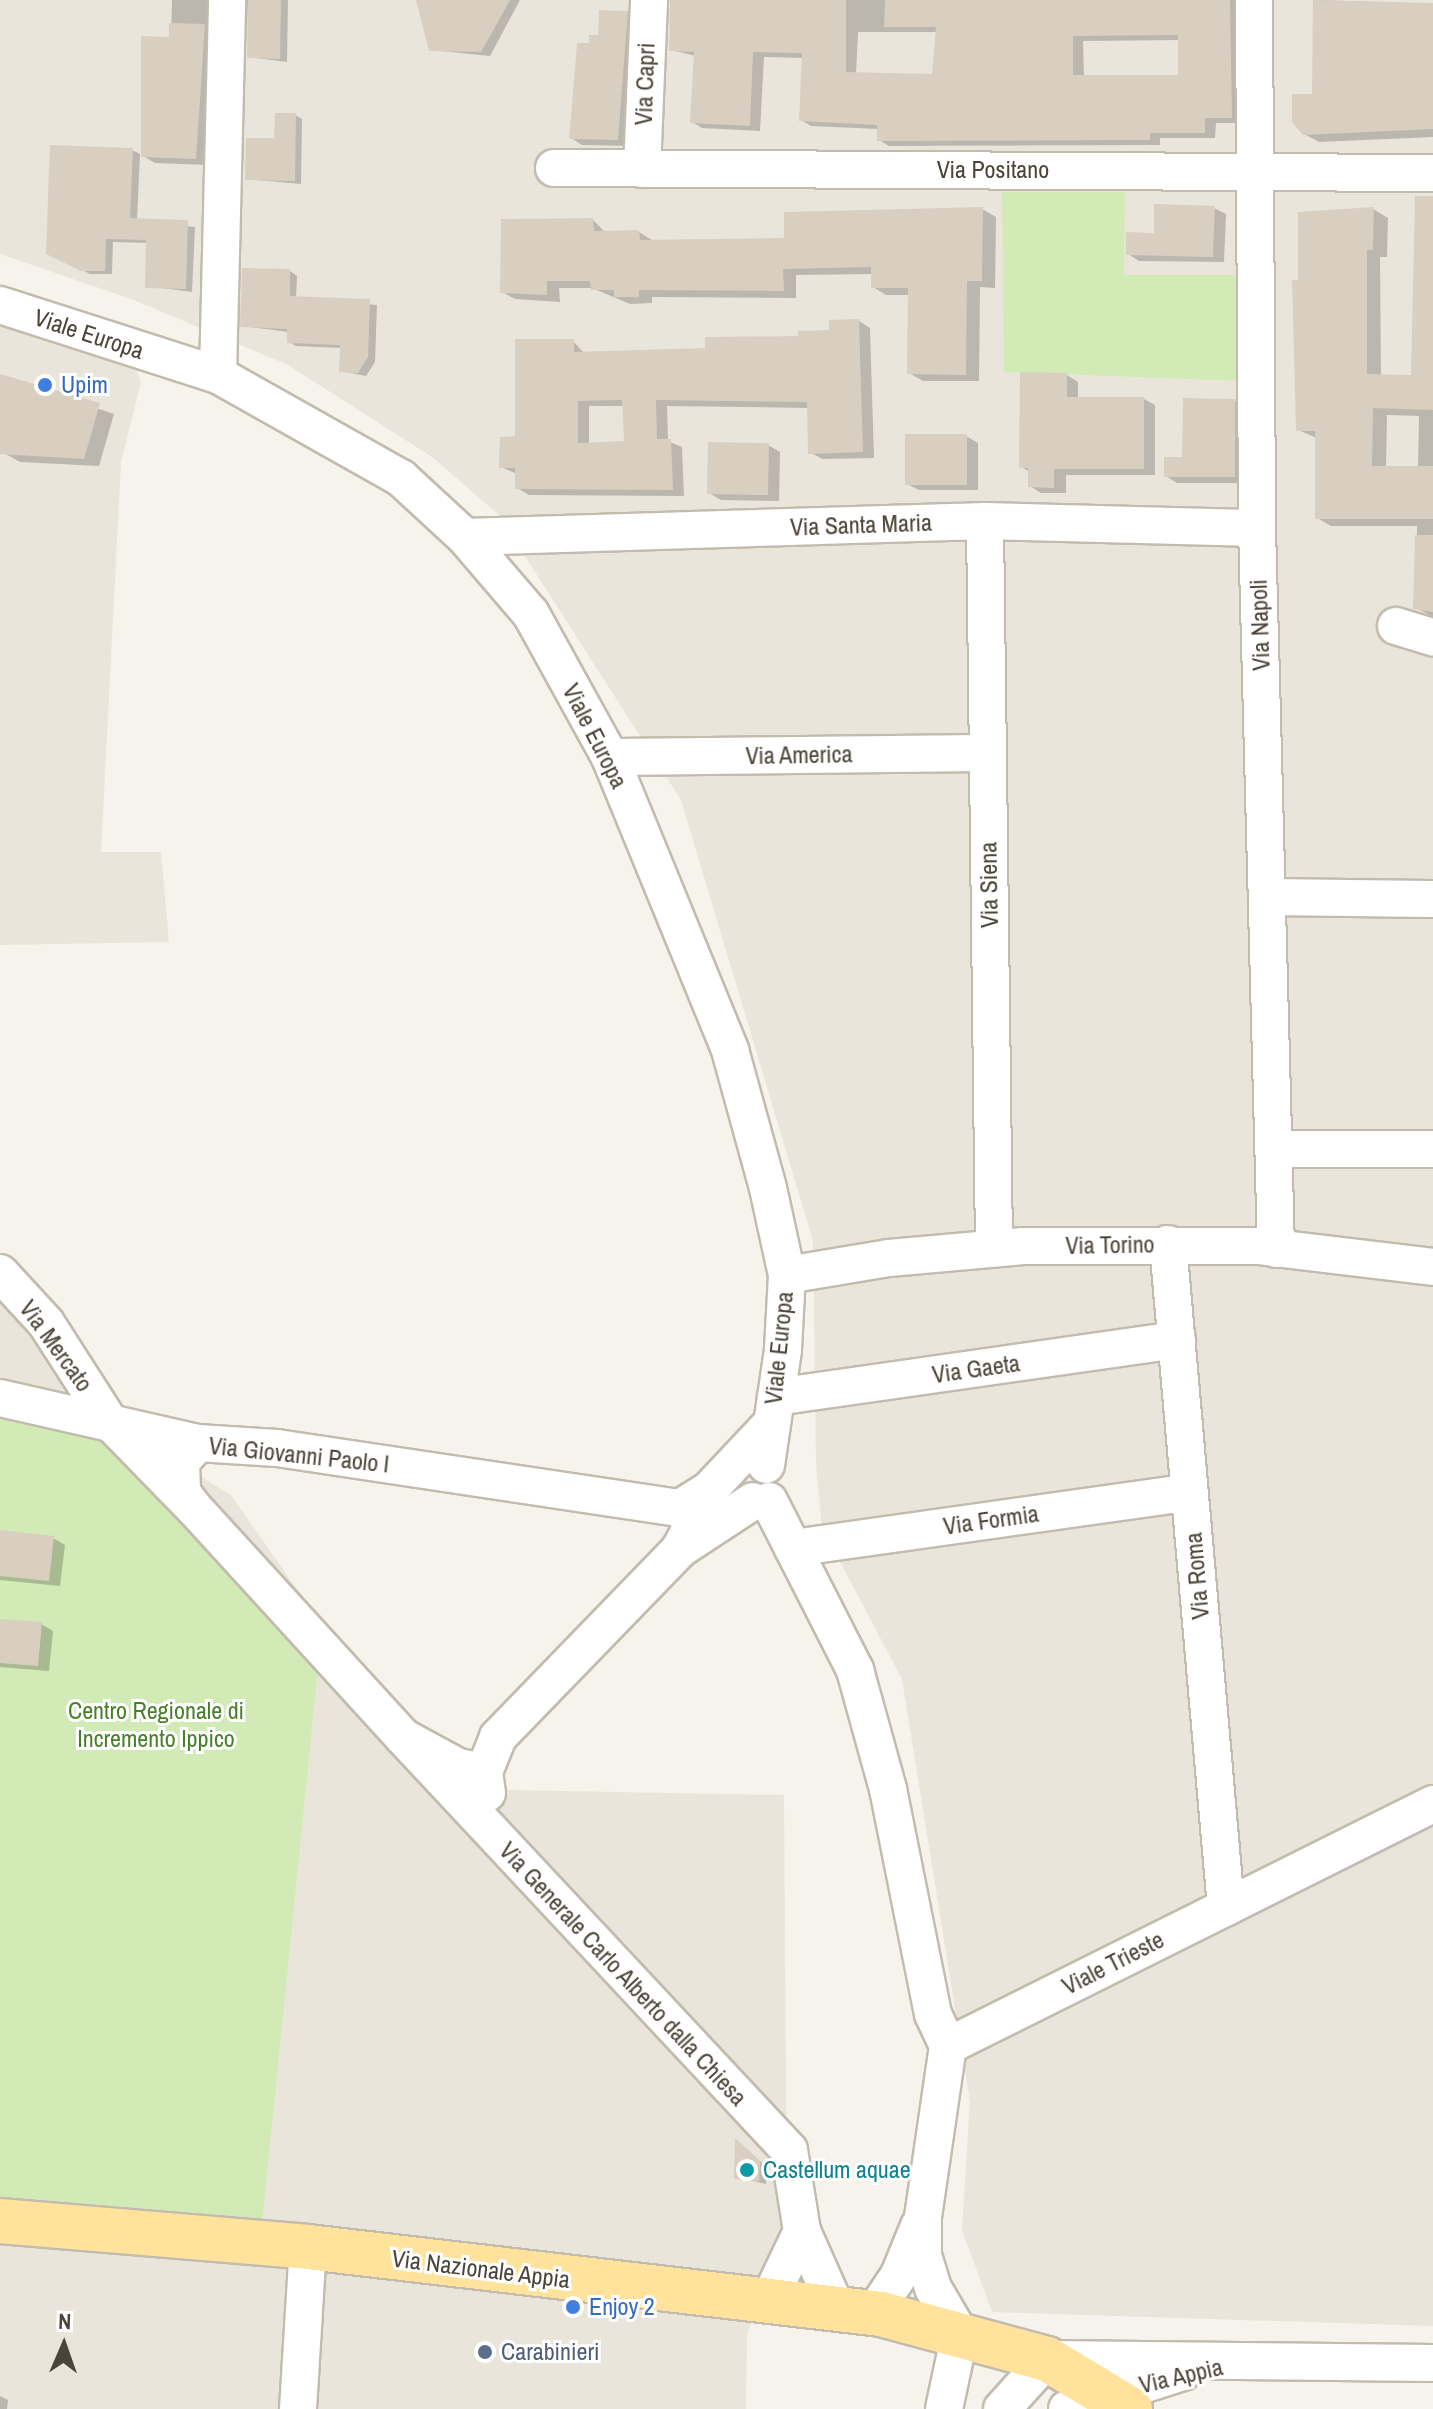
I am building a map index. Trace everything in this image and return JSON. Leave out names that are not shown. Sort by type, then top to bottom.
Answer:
[{"type":"main road","name":"Via Nazionale Appia","points":[[0,2221],[308,2247],[767,2304],[855,2312],[960,2334]]},
{"type":"main road","name":"Via Appia","points":[[960,2334],[1047,2359],[1120,2403]]},
{"type":"street","points":[[218,375],[227,0]]},
{"type":"street","name":"Via Capri","points":[[642,169],[649,0]]},
{"type":"street","name":"Via Napoli","points":[[1254,0],[1257,528],[1276,1249]]},
{"type":"street","name":"Via Positano","points":[[554,168],[1433,173]]},
{"type":"street","name":"Viale Europa","points":[[0,305],[218,375],[401,478],[465,537],[531,614],[610,757],[730,1050],[787,1275],[766,1465],[747,1469],[741,1480],[743,1493],[761,1501]]},
{"type":"street","name":"Via Santa Maria","points":[[465,537],[985,521],[1257,528]]},
{"type":"street","name":"Via Siena","points":[[985,521],[994,1248]]},
{"type":"street","points":[[1396,626],[1433,637]]},
{"type":"street","name":"Via America","points":[[610,757],[987,753]]},
{"type":"street","points":[[1267,897],[1433,899]]},
{"type":"street","points":[[1274,1149],[1433,1149]]},
{"type":"street","name":"Via Torino","points":[[787,1275],[889,1258],[994,1248],[1168,1244],[1276,1249],[1433,1267]]},
{"type":"street","name":"Via Roma","points":[[1168,1244],[1226,1907]]},
{"type":"street","name":"Via Mercato","points":[[0,1273],[46,1323],[109,1421],[193,1507]]},
{"type":"street","name":"Via Gaeta","points":[[773,1411],[1177,1340]]},
{"type":"street","points":[[0,1398],[198,1443]]},
{"type":"street","points":[[680,1549],[690,1530],[689,1517],[680,1508],[709,1490],[773,1411]]},
{"type":"street","name":"Via Giovanni Paolo I","points":[[484,1772],[458,1767],[403,1737],[193,1507],[182,1492],[181,1462],[198,1443],[277,1448],[680,1508]]},
{"type":"street","name":"Via Formia","points":[[793,1548],[1189,1492]]},
{"type":"street","points":[[492,1835],[484,1772],[498,1737],[680,1549],[761,1501],[793,1548],[855,1670],[888,1789],[933,2014],[948,2046],[923,2217],[923,2255],[933,2288],[960,2334],[944,2409]]},
{"type":"street","name":"Via Generale Carlo Alberto dalla Chiesa","points":[[403,1737],[789,2150],[802,2231],[855,2312]]},
{"type":"street","name":"Viale Trieste","points":[[948,2046],[1433,1804]]},
{"type":"street","points":[[855,2312],[899,2275],[923,2217]]},
{"type":"street","points":[[767,2304],[802,2231]]},
{"type":"street","points":[[298,2409],[308,2247]]},
{"type":"street","points":[[1002,2409],[1047,2359],[1433,2363]]},
{"type":"street","name":"Via Appia","points":[[1067,2409],[1120,2403],[1142,2382],[1253,2360]]},
{"type":"shaded area","points":[[0,0],[1433,0],[1433,2326],[992,2312],[962,2230],[970,2102],[902,1679],[822,1528],[816,1464],[813,1241],[681,800],[498,514],[432,457],[288,365],[134,300],[0,254]]},
{"type":"shaded area","points":[[0,305],[130,347],[141,383],[121,463],[101,852],[161,852],[169,942],[0,945]]},
{"type":"shaded area","points":[[0,1273],[109,1421],[231,1495],[389,1721],[509,1790],[784,1795],[787,2223],[747,2335],[746,2409],[0,2409]]},
{"type":"green space","points":[[1002,192],[1125,192],[1124,275],[1246,275],[1245,381],[1004,372]]},
{"type":"green space","name":"Centro Regionale di Incremento Ippico","points":[[0,1419],[114,1437],[318,1668],[260,2244],[0,2221]]},
{"type":"building","points":[[248,0],[281,0],[280,59],[247,58]]},
{"type":"building","points":[[416,0],[510,0],[481,52],[429,51]]},
{"type":"building","points":[[670,0],[846,0],[846,72],[932,74],[936,27],[884,27],[885,0],[1230,0],[1232,118],[1205,118],[1205,133],[1150,133],[1150,140],[877,141],[877,125],[799,121],[802,53],[753,52],[750,126],[690,123],[694,52],[669,51]],"holes":[[[1178,35],[1178,75],[1073,75],[1073,36]]]},
{"type":"building","points":[[1313,0],[1433,3],[1433,129],[1303,135],[1292,122],[1292,94],[1312,94]]},
{"type":"building","points":[[599,10],[628,11],[618,140],[569,139],[577,43],[589,43],[589,35],[598,35]]},
{"type":"building","points":[[169,23],[205,24],[196,159],[141,157],[141,36],[169,37]]},
{"type":"building","points":[[275,113],[296,113],[295,181],[245,180],[246,138],[274,138]]},
{"type":"building","points":[[50,145],[133,148],[130,218],[188,220],[186,289],[145,288],[146,240],[106,239],[105,271],[81,271],[46,254]]},
{"type":"building","points":[[1415,196],[1433,196],[1433,410],[1373,408],[1372,466],[1433,466],[1433,519],[1315,519],[1315,431],[1296,431],[1292,280],[1298,280],[1298,212],[1374,207],[1373,250],[1367,250],[1367,374],[1411,375]]},
{"type":"building","points":[[1154,204],[1215,206],[1213,257],[1126,255],[1126,232],[1154,233]]},
{"type":"building","points":[[983,207],[982,281],[967,281],[966,375],[907,374],[908,288],[871,288],[871,267],[783,269],[784,291],[639,290],[639,297],[614,297],[614,290],[591,290],[590,281],[547,281],[547,295],[500,293],[501,219],[593,218],[594,231],[639,230],[640,240],[784,238],[784,212]]},
{"type":"building","points":[[242,268],[290,269],[290,296],[370,299],[368,357],[358,373],[339,372],[340,345],[287,343],[287,329],[240,327]]},
{"type":"building","points":[[859,319],[863,452],[808,454],[807,402],[656,400],[657,439],[671,439],[673,490],[515,489],[515,468],[499,468],[500,437],[515,436],[515,339],[574,339],[574,352],[705,348],[705,337],[798,336],[798,331],[829,330],[829,320]],"holes":[[[622,400],[624,441],[578,443],[578,401]]]},
{"type":"building","points":[[1020,372],[1067,373],[1067,397],[1144,397],[1144,469],[1054,469],[1054,488],[1028,487],[1028,468],[1019,468]]},
{"type":"building","points":[[0,374],[100,403],[84,459],[0,454]]},
{"type":"building","points":[[1183,398],[1235,399],[1235,477],[1164,477],[1164,457],[1182,457]]},
{"type":"building","points":[[905,434],[967,434],[967,485],[905,485]]},
{"type":"building","points":[[708,442],[769,443],[768,495],[707,494]]},
{"type":"building","points":[[1415,535],[1433,535],[1433,612],[1413,609]]},
{"type":"building","points":[[0,1530],[54,1536],[49,1581],[0,1576]]},
{"type":"building","points":[[0,1619],[42,1622],[38,1666],[0,1663]]},
{"type":"building","name":"Castellum aquae","points":[[735,2138],[760,2161],[759,2181],[734,2179]]},
{"type":"place","name":"Upim","points":[[45,385]]},
{"type":"place","name":"Castellum aquae","points":[[747,2170]]},
{"type":"place","name":"Enjoy 2","points":[[573,2307]]},
{"type":"place","name":"Carabinieri","points":[[485,2352]]}]
